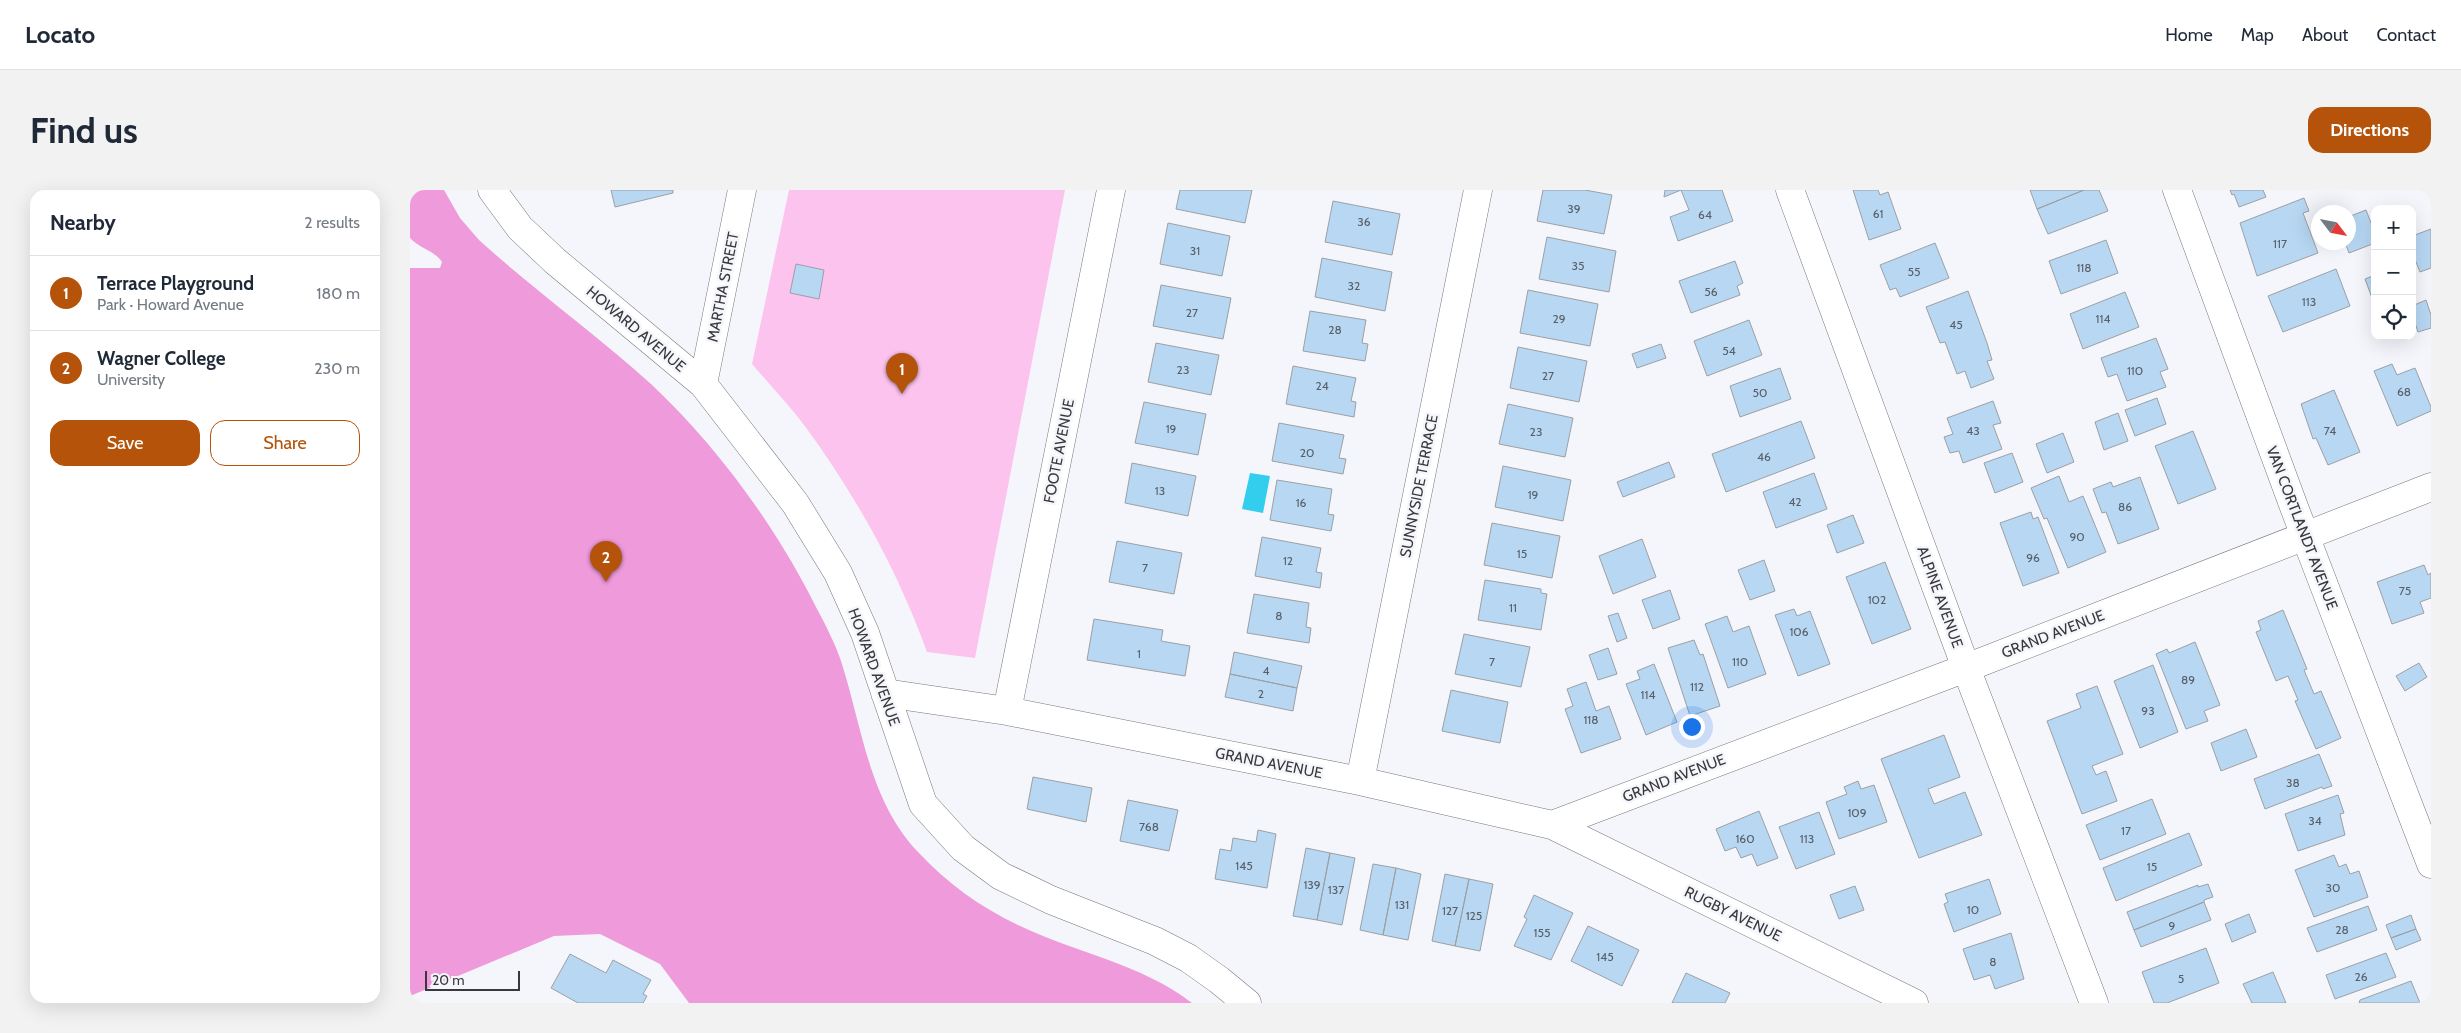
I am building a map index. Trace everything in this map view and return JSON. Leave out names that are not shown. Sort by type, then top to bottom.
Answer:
[{"type":"street","name":"HOWARD AVENUE","points":[[492,190],[520,228],[555,261],[702,384],[795,503],[838,573],[865,633],[923,804],[963,848],[1001,876],[1051,900],[1155,942],[1188,958],[1247,1003]]},
{"type":"street","name":"MARTHA STREET","points":[[702,384],[742,190]]},
{"type":"street","name":"FOOTE AVENUE","points":[[1007,711],[1110,190]]},
{"type":"street","name":"SUNNYSIDE TERRACE","points":[[1360,781],[1478,190]]},
{"type":"street","name":"ALPINE AVENUE","points":[[1790,190],[1966,668],[2094,1003]]},
{"type":"street","name":"VAN CORTLANDT AVENUE","points":[[2177,190],[2305,536],[2431,864]]},
{"type":"street","name":"GRAND AVENUE","points":[[885,693],[1007,711],[1360,781],[1552,825],[1966,668],[2431,487]]},
{"type":"street","name":"RUGBY AVENUE","points":[[1552,825],[1914,1003]]},
{"type":"shaded area","points":[[410,190],[444,190],[460,218],[479,240],[651,384],[699,433],[743,488],[800,576],[830,634],[841,661],[869,762],[878,786],[888,810],[901,832],[918,852],[952,884],[1004,918],[1040,935],[1129,968],[1172,989],[1192,1003],[689,1003],[660,964],[600,934],[554,936],[410,996],[410,268],[440,268],[442,262],[410,238]]},
{"type":"shaded area","points":[[789,190],[1065,190],[975,658],[927,652],[889,563],[841,478],[804,425],[752,364]]},
{"type":"water","points":[[1250,473],[1270,476],[1263,513],[1242,509]]},
{"type":"building","points":[[611,190],[673,190],[673,193],[615,207]]},
{"type":"building","points":[[1180,190],[1252,190],[1245,223],[1176,209]]},
{"type":"building","points":[[1543,190],[1585,190],[1612,195],[1604,234],[1537,221]]},
{"type":"building","points":[[1665,190],[1681,190],[1664,197]]},
{"type":"building","points":[[1681,190],[1722,190],[1733,221],[1678,241],[1670,217],[1689,210]]},
{"type":"building","points":[[1853,190],[1878,190],[1880,195],[1888,192],[1901,229],[1869,240]]},
{"type":"building","points":[[2030,190],[2084,190],[2037,209]]},
{"type":"building","points":[[2084,190],[2099,190],[2108,211],[2048,234],[2037,209]]},
{"type":"building","points":[[2230,190],[2263,190],[2266,197],[2239,207],[2234,194],[2232,195]]},
{"type":"building","points":[[2304,198],[2309,211],[2303,213],[2311,234],[2311,250],[2317,250],[2318,253],[2257,276],[2240,223]]},
{"type":"building","points":[[1333,201],[1400,214],[1392,255],[1325,242]]},
{"type":"building","points":[[2366,210],[2371,223],[2371,245],[2349,253],[2348,250],[2356,250],[2356,214]]},
{"type":"building","points":[[1168,223],[1230,236],[1222,276],[1160,264]]},
{"type":"building","points":[[2431,229],[2431,268],[2420,272],[2416,262],[2416,235]]},
{"type":"building","points":[[1547,237],[1616,251],[1609,292],[1539,279]]},
{"type":"building","points":[[2106,240],[2118,273],[2061,294],[2049,261]]},
{"type":"building","points":[[1935,243],[1949,278],[1900,297],[1896,288],[1890,290],[1880,265]]},
{"type":"building","points":[[1322,258],[1392,272],[1385,311],[1315,297]]},
{"type":"building","points":[[1735,261],[1743,283],[1737,286],[1740,295],[1691,313],[1679,281]]},
{"type":"building","points":[[796,264],[824,270],[819,299],[790,293]]},
{"type":"building","points":[[2336,269],[2350,306],[2283,332],[2268,296]]},
{"type":"building","points":[[2371,277],[2371,295],[2365,279]]},
{"type":"building","points":[[1161,285],[1231,298],[1223,339],[1153,326]]},
{"type":"building","points":[[1528,290],[1598,304],[1590,346],[1520,333]]},
{"type":"building","points":[[1968,291],[1987,343],[1992,360],[1987,361],[1994,379],[1971,388],[1965,371],[1957,374],[1945,342],[1940,343],[1926,307]]},
{"type":"building","points":[[2125,292],[2139,327],[2083,349],[2070,314]]},
{"type":"building","points":[[2426,300],[2431,315],[2431,328],[2418,332],[2416,326],[2416,304]]},
{"type":"building","points":[[1310,311],[1366,320],[1362,343],[1368,344],[1365,361],[1303,351]]},
{"type":"building","points":[[1749,320],[1762,355],[1707,376],[1694,341]]},
{"type":"building","points":[[2156,338],[2168,369],[2160,372],[2166,387],[2127,401],[2117,374],[2108,377],[2101,358]]},
{"type":"building","points":[[1156,343],[1219,355],[1211,395],[1148,382]]},
{"type":"building","points":[[1661,344],[1666,358],[1637,368],[1632,354]]},
{"type":"building","points":[[1518,347],[1587,361],[1579,402],[1510,388]]},
{"type":"building","points":[[2392,364],[2397,375],[2415,368],[2431,407],[2431,411],[2397,426],[2374,371]]},
{"type":"building","points":[[1293,366],[1356,378],[1351,401],[1356,402],[1354,417],[1286,404]]},
{"type":"building","points":[[1780,368],[1791,399],[1740,417],[1730,386]]},
{"type":"building","points":[[2334,390],[2360,452],[2328,465],[2316,438],[2313,439],[2301,404]]},
{"type":"building","points":[[2157,398],[2166,424],[2135,436],[2125,410]]},
{"type":"building","points":[[1993,401],[2001,423],[1993,425],[2002,449],[1963,463],[1959,451],[1950,453],[1944,437],[1953,434],[1947,418]]},
{"type":"building","points":[[1144,402],[1206,414],[1198,455],[1135,443]]},
{"type":"building","points":[[1508,404],[1573,418],[1565,457],[1499,444]]},
{"type":"building","points":[[2118,413],[2128,441],[2104,450],[2095,422]]},
{"type":"building","points":[[1801,421],[1815,458],[1726,492],[1712,454]]},
{"type":"building","points":[[1279,423],[1344,435],[1339,458],[1346,459],[1343,474],[1272,461]]},
{"type":"building","points":[[2193,431],[2216,489],[2178,504],[2155,446]]},
{"type":"building","points":[[2063,433],[2074,462],[2047,473],[2036,444]]},
{"type":"building","points":[[2012,453],[2023,482],[1995,493],[1984,463]]},
{"type":"building","points":[[1669,462],[1675,477],[1623,497],[1617,482]]},
{"type":"building","points":[[1132,463],[1196,476],[1188,516],[1125,503]]},
{"type":"building","points":[[1503,466],[1571,480],[1563,521],[1495,507]]},
{"type":"building","points":[[1814,473],[1827,509],[1776,528],[1763,492]]},
{"type":"building","points":[[2059,476],[2069,502],[2083,496],[2106,552],[2068,568],[2047,518],[2044,519],[2031,488]]},
{"type":"building","points":[[2140,477],[2159,529],[2118,544],[2106,512],[2102,513],[2093,489],[2111,482],[2113,487]]},
{"type":"building","points":[[1277,480],[1332,489],[1328,514],[1334,515],[1331,531],[1270,520]]},
{"type":"building","points":[[2031,512],[2033,519],[2038,517],[2059,573],[2023,586],[2000,523]]},
{"type":"building","points":[[1853,515],[1864,543],[1837,553],[1827,525]]},
{"type":"building","points":[[1492,523],[1560,536],[1552,578],[1484,565]]},
{"type":"building","points":[[1262,537],[1321,548],[1316,572],[1322,573],[1320,588],[1255,576]]},
{"type":"building","points":[[1642,539],[1656,577],[1613,594],[1599,556]]},
{"type":"building","points":[[1117,541],[1182,553],[1174,594],[1109,582]]},
{"type":"building","points":[[1764,560],[1775,591],[1750,600],[1738,570]]},
{"type":"building","points":[[1885,562],[1911,629],[1872,644],[1846,577]]},
{"type":"building","points":[[2424,565],[2428,575],[2431,573],[2431,598],[2420,602],[2424,613],[2392,624],[2377,582]]},
{"type":"building","points":[[1485,580],[1541,589],[1541,593],[1547,594],[1541,630],[1478,620]]},
{"type":"building","points":[[1670,590],[1680,619],[1653,629],[1642,600]]},
{"type":"building","points":[[1254,594],[1309,603],[1306,627],[1311,628],[1309,643],[1247,633]]},
{"type":"building","points":[[1794,609],[1797,616],[1810,611],[1830,664],[1798,676],[1775,615]]},
{"type":"building","points":[[2283,610],[2307,669],[2304,670],[2314,694],[2321,691],[2341,738],[2316,749],[2295,701],[2298,700],[2288,676],[2276,681],[2256,632],[2261,630],[2258,621]]},
{"type":"building","points":[[1618,613],[1627,638],[1617,642],[1608,616]]},
{"type":"building","points":[[1727,616],[1733,632],[1749,626],[1766,674],[1728,688],[1705,624]]},
{"type":"building","points":[[1094,619],[1163,630],[1161,641],[1190,646],[1185,676],[1087,660]]},
{"type":"building","points":[[1464,634],[1530,647],[1521,687],[1455,674]]},
{"type":"building","points":[[1694,640],[1700,655],[1703,654],[1720,706],[1690,716],[1668,648]]},
{"type":"building","points":[[2195,642],[2220,705],[2204,711],[2208,721],[2186,729],[2156,654],[2167,649],[2169,653]]},
{"type":"building","points":[[1608,648],[1617,674],[1598,680],[1589,655]]},
{"type":"building","points":[[1234,652],[1302,666],[1297,688],[1230,674]]},
{"type":"building","points":[[2419,663],[2427,677],[2405,691],[2396,676]]},
{"type":"building","points":[[1654,664],[1677,722],[1646,735],[1626,684],[1640,679],[1637,671]]},
{"type":"building","points":[[2153,665],[2178,732],[2140,748],[2114,681]]},
{"type":"building","points":[[1230,674],[1297,688],[1293,711],[1225,697]]},
{"type":"building","points":[[1586,682],[1596,711],[1609,706],[1621,739],[1581,753],[1565,709],[1573,706],[1567,689]]},
{"type":"building","points":[[2097,686],[2123,754],[2092,766],[2096,775],[2106,771],[2117,801],[2082,814],[2047,721],[2081,708],[2076,694]]},
{"type":"building","points":[[1451,690],[1508,702],[1500,743],[1442,731]]},
{"type":"building","points":[[2246,729],[2257,757],[2221,771],[2211,743]]},
{"type":"building","points":[[1944,735],[1960,777],[1928,789],[1934,804],[1965,792],[1982,835],[1919,858],[1881,759]]},
{"type":"building","points":[[2319,754],[2332,786],[2323,789],[2322,787],[2265,809],[2254,779]]},
{"type":"building","points":[[1033,777],[1092,788],[1086,822],[1027,809]]},
{"type":"building","points":[[1858,781],[1861,789],[1874,785],[1887,822],[1839,839],[1826,802],[1847,794],[1844,787]]},
{"type":"building","points":[[2338,795],[2344,813],[2340,814],[2345,835],[2298,851],[2285,814]]},
{"type":"building","points":[[2152,799],[2166,834],[2100,860],[2086,825]]},
{"type":"building","points":[[1128,800],[1178,810],[1169,851],[1120,841]]},
{"type":"building","points":[[1759,811],[1778,858],[1757,866],[1752,854],[1741,858],[1736,847],[1725,851],[1716,829]]},
{"type":"building","points":[[1819,812],[1835,854],[1796,869],[1779,827]]},
{"type":"building","points":[[1258,830],[1276,834],[1267,888],[1215,879],[1220,849],[1231,851],[1233,838],[1256,842]]},
{"type":"building","points":[[2189,833],[2202,865],[2116,901],[2103,868]]},
{"type":"building","points":[[1306,848],[1330,853],[1317,920],[1293,916]]},
{"type":"building","points":[[1330,853],[1355,858],[1342,925],[1317,920]]},
{"type":"building","points":[[2334,855],[2339,867],[2346,864],[2350,874],[2359,871],[2368,897],[2314,917],[2295,870]]},
{"type":"building","points":[[1373,864],[1396,868],[1383,935],[1360,930]]},
{"type":"building","points":[[1396,868],[1421,874],[1408,940],[1383,935]]},
{"type":"building","points":[[1445,874],[1469,879],[1455,946],[1432,941]]},
{"type":"building","points":[[1469,879],[1493,884],[1480,951],[1455,946]]},
{"type":"building","points":[[1989,879],[2001,914],[1954,932],[1944,904],[1948,902],[1945,894]]},
{"type":"building","points":[[2208,884],[2213,897],[2134,930],[2127,912],[2198,885],[2198,887]]},
{"type":"building","points":[[1855,886],[1864,910],[1839,919],[1830,895]]},
{"type":"building","points":[[1534,895],[1573,913],[1551,960],[1514,946],[1527,919],[1524,917]]},
{"type":"building","points":[[2204,902],[2211,920],[2141,947],[2134,930]]},
{"type":"building","points":[[2368,906],[2377,930],[2317,952],[2307,928]]},
{"type":"building","points":[[2249,914],[2256,932],[2232,942],[2225,924]]},
{"type":"building","points":[[2411,915],[2416,929],[2391,938],[2386,925]]},
{"type":"building","points":[[1588,926],[1639,950],[1622,986],[1571,961]]},
{"type":"building","points":[[2416,929],[2421,940],[2396,950],[2391,938]]},
{"type":"building","points":[[2011,933],[2024,979],[1995,989],[1990,975],[1974,980],[1963,949]]},
{"type":"building","points":[[2206,948],[2219,983],[2167,1003],[2154,1003],[2142,972]]},
{"type":"building","points":[[2386,953],[2396,977],[2335,999],[2326,975]]},
{"type":"building","points":[[570,954],[606,973],[613,960],[651,980],[643,994],[647,996],[643,1003],[578,1003],[551,988]]},
{"type":"building","points":[[2273,972],[2286,1003],[2252,1003],[2243,984]]},
{"type":"building","points":[[1686,973],[1730,993],[1725,1003],[1672,1003]]},
{"type":"building","points":[[2411,981],[2420,1003],[2359,1003],[2360,1000]]},
{"type":"place","name":"Terrace Playground","points":[[902,394]]},
{"type":"place","name":"Wagner College","points":[[606,582]]}]
